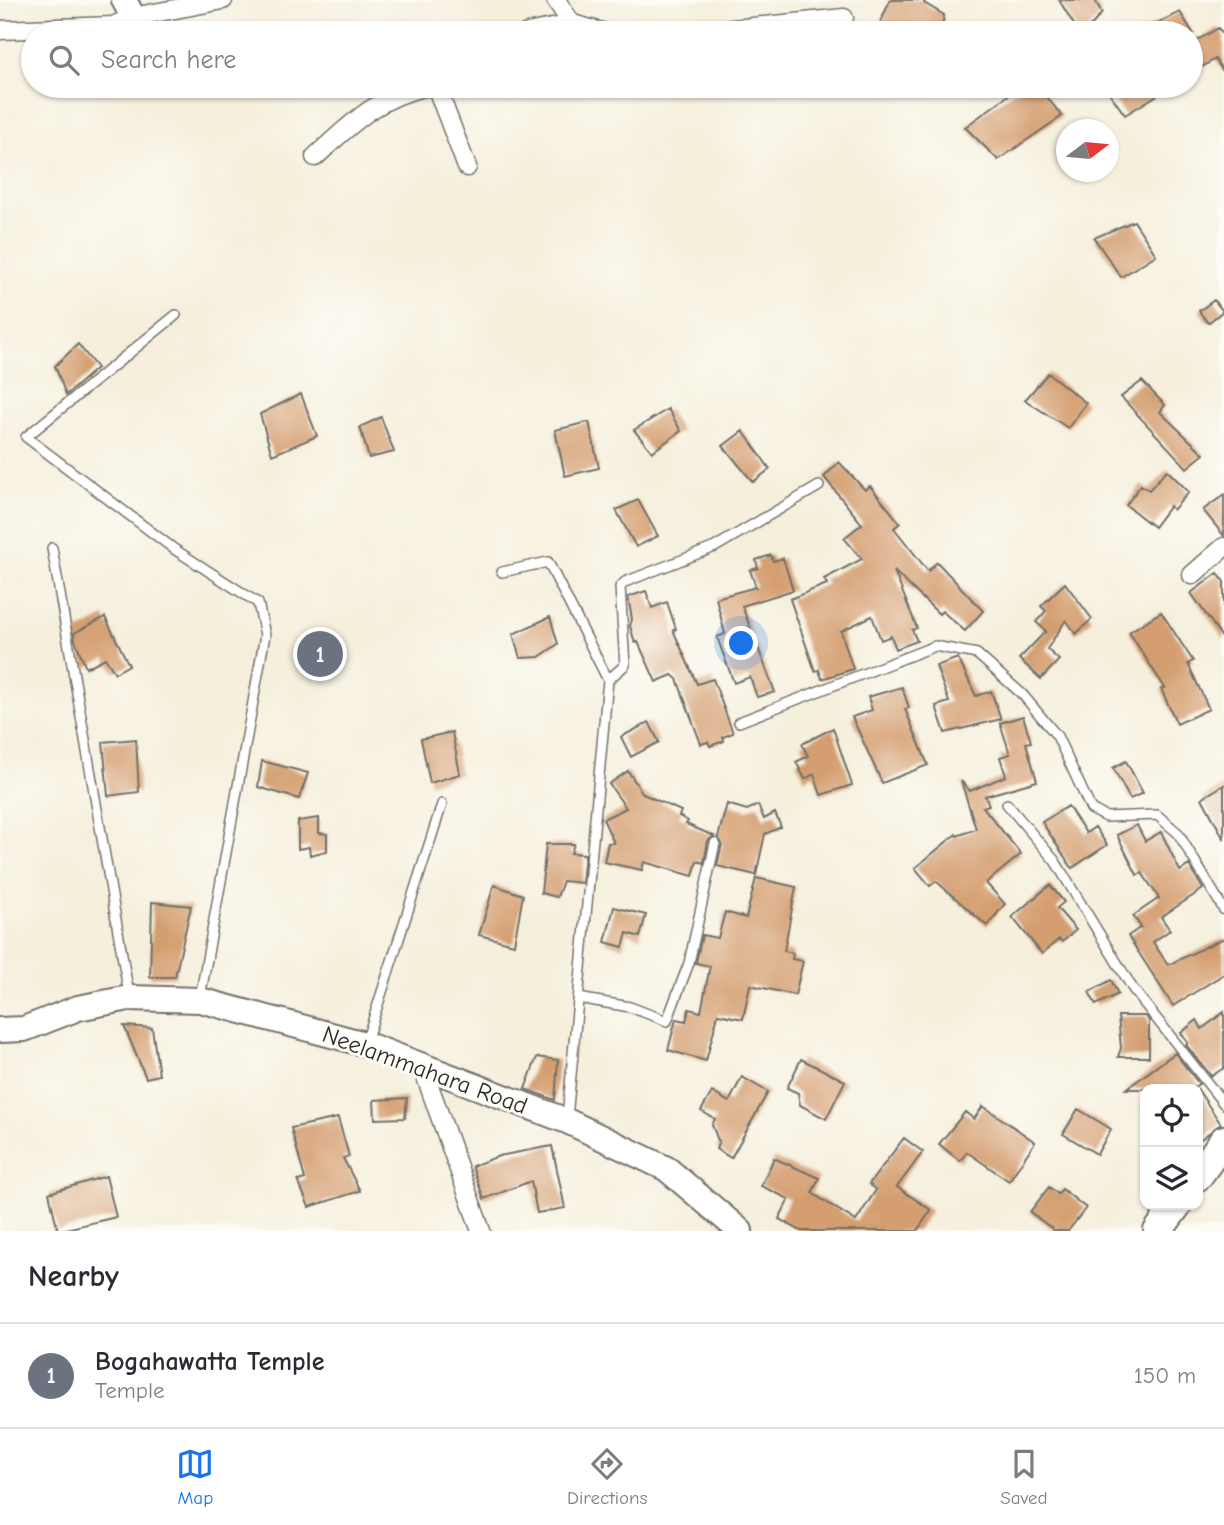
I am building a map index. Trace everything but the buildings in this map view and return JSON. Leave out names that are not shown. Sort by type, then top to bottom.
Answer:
[{"type":"main road","points":[[1203,1169],[1224,1140]]},
{"type":"street","points":[[128,8],[223,0]]},
{"type":"street","points":[[556,0],[570,21]]},
{"type":"street","points":[[814,21],[844,18]]},
{"type":"street","points":[[0,30],[21,29]]},
{"type":"street","points":[[315,156],[366,110],[389,98]]},
{"type":"street","points":[[441,98],[467,167]]},
{"type":"street","points":[[1192,575],[1224,547]]},
{"type":"street","name":"Neelammahara Road","points":[[0,1030],[24,1029],[78,1008],[129,998],[200,1000],[365,1044],[567,1121],[667,1169],[740,1231]]},
{"type":"street","points":[[422,1066],[481,1231]]},
{"type":"lane","points":[[176,315],[26,437],[174,550],[258,603],[265,635],[200,1000]]},
{"type":"lane","points":[[608,680],[625,665],[620,587],[625,582],[715,547],[818,486]]},
{"type":"lane","points":[[52,548],[129,998]]},
{"type":"lane","points":[[502,572],[548,562],[608,680],[567,1121]]},
{"type":"lane","points":[[738,722],[935,646],[977,654],[1023,695],[1057,736],[1091,809],[1106,817],[1157,815],[1178,833],[1224,909]]},
{"type":"lane","points":[[365,1044],[442,804]]},
{"type":"lane","points":[[1007,804],[1055,861],[1133,989],[1224,1104]]},
{"type":"lane","points":[[578,998],[630,1007],[667,1021],[689,963],[715,843]]},
{"type":"place","name":"Bogahawatta Temple","points":[[320,654]]}]
